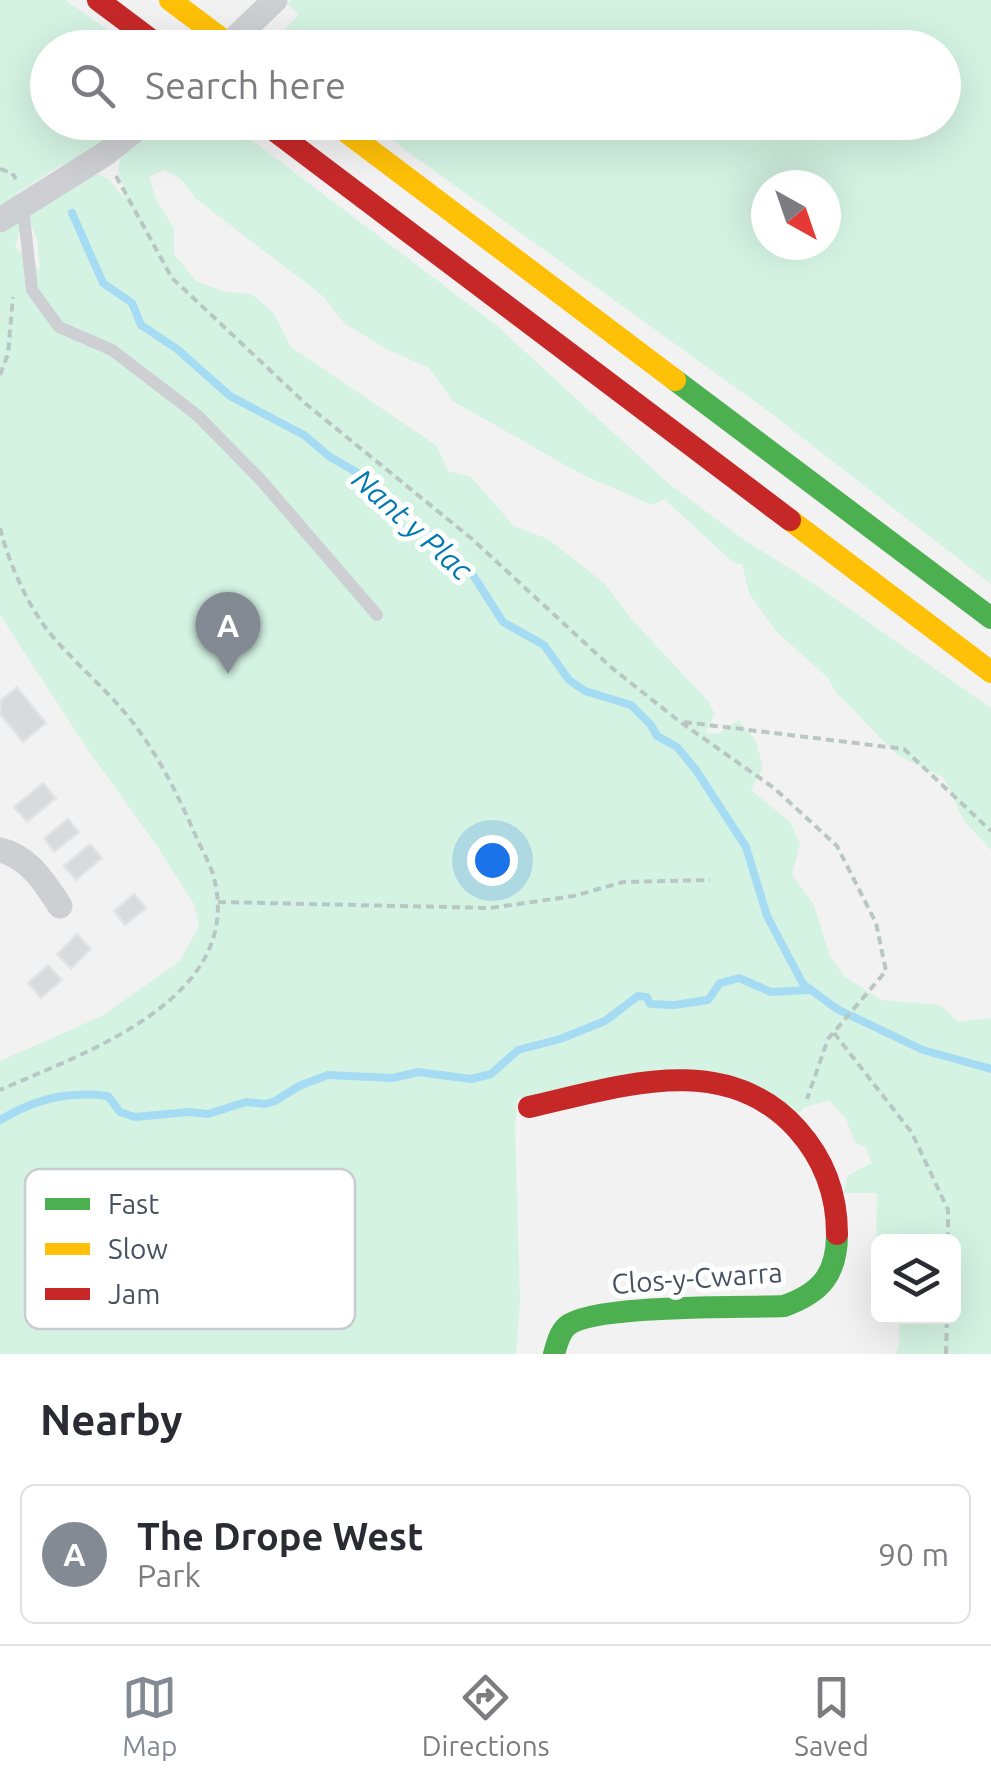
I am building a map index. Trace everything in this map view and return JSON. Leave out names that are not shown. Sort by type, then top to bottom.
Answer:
[{"type":"main road","points":[[98,0],[138,30]]},
{"type":"main road","points":[[170,0],[210,30]]},
{"type":"main road","points":[[287,140],[991,672]]},
{"type":"main road","points":[[358,140],[991,618]]},
{"type":"main road","name":"Clos-y-Cwarra","points":[[529,1107],[662,1080],[692,1079],[721,1084],[754,1096],[798,1129],[822,1163],[835,1196],[838,1234],[834,1270],[826,1284],[808,1298],[784,1306],[611,1313],[582,1318],[558,1338],[554,1354]]},
{"type":"street","points":[[244,30],[275,0]]},
{"type":"street","points":[[0,220],[122,140]]},
{"type":"street","points":[[0,850],[26,863],[60,906]]},
{"type":"lane","points":[[23,206],[32,290],[60,326],[112,350],[197,414],[260,478],[377,615]]},
{"type":"path","points":[[105,154],[172,278],[306,404],[472,539],[612,668],[774,788],[837,846],[876,923],[886,971],[828,1039],[806,1102]]},
{"type":"path","points":[[0,528],[25,593],[47,630],[122,710],[160,760],[212,874],[217,902],[215,931],[207,959],[186,986],[111,1040],[0,1090]]},
{"type":"path","points":[[679,721],[904,749],[991,831]]},
{"type":"path","points":[[217,902],[490,908],[574,896],[623,882],[710,880]]},
{"type":"path","points":[[834,1033],[912,1133],[948,1210],[948,1234]]},
{"type":"path","points":[[946,1354],[947,1324]]},
{"type":"green space","points":[[0,0],[65,0],[108,30],[30,30],[30,140],[111,140],[76,165],[61,165],[16,194],[20,232],[15,246],[40,271],[37,239],[28,218],[30,191],[96,174],[109,179],[124,198],[121,160],[144,140],[251,140],[495,324],[668,483],[743,539],[991,708],[991,850],[964,821],[944,778],[897,755],[836,692],[828,678],[775,630],[749,593],[742,564],[734,563],[664,499],[652,505],[581,474],[453,401],[428,367],[386,349],[344,323],[323,296],[195,198],[181,179],[165,170],[149,176],[156,200],[174,228],[174,254],[196,281],[225,292],[252,294],[274,314],[291,347],[437,446],[448,471],[471,477],[514,526],[548,539],[604,583],[633,621],[708,701],[715,714],[705,733],[718,734],[738,720],[756,741],[763,768],[751,790],[790,822],[800,844],[792,875],[813,903],[830,956],[844,976],[881,1000],[940,1005],[958,1022],[991,1018],[991,1354],[896,1354],[899,1324],[961,1324],[961,1234],[876,1234],[877,1193],[843,1193],[848,1175],[872,1163],[865,1146],[855,1143],[846,1119],[829,1100],[803,1108],[800,1113],[756,1086],[518,1098],[515,1125],[520,1302],[516,1354],[0,1354],[0,1061],[102,1016],[180,961],[199,926],[194,904],[0,615]]},
{"type":"green space","points":[[292,0],[991,0],[991,584],[768,411],[392,140],[961,140],[961,30],[284,30],[299,15],[287,4]]},
{"type":"building","points":[[17,687],[46,723],[23,742],[0,714],[0,701]]},
{"type":"building","points":[[43,783],[56,798],[27,822],[14,807]]},
{"type":"building","points":[[68,819],[79,832],[54,852],[44,838]]},
{"type":"building","points":[[90,844],[102,858],[76,880],[64,866]]},
{"type":"building","points":[[134,894],[146,908],[125,925],[114,911]]},
{"type":"building","points":[[77,934],[91,949],[71,969],[57,954]]},
{"type":"building","points":[[48,965],[62,980],[41,998],[28,983]]},
{"type":"waterway","name":"Nant y Plac","points":[[72,213],[103,283],[132,303],[141,325],[177,349],[230,396],[304,435],[330,457],[365,477],[471,572],[503,622],[544,645],[569,680],[585,691],[631,705],[657,736],[677,747],[746,847],[767,916],[803,984],[837,1009],[923,1050],[991,1069]]},
{"type":"waterway","points":[[0,1120],[39,1102],[65,1096],[108,1096],[120,1112],[135,1117],[208,1114],[246,1102],[275,1101],[328,1075],[393,1078],[418,1072],[471,1079],[491,1074],[518,1050],[605,1021],[638,996],[647,997],[650,1004],[708,1000],[720,983],[739,978],[771,992],[808,990]]},
{"type":"traffic: fast","points":[[675,380],[991,618]]},
{"type":"traffic: fast","points":[[554,1354],[564,1329],[582,1319],[636,1311],[784,1306],[797,1301],[817,1288],[830,1271],[837,1234]]},
{"type":"traffic: slow","points":[[170,0],[210,30]]},
{"type":"traffic: slow","points":[[357,140],[675,380]]},
{"type":"traffic: slow","points":[[790,520],[991,672]]},
{"type":"traffic: jam","points":[[98,0],[138,30]]},
{"type":"traffic: jam","points":[[287,140],[790,520]]},
{"type":"traffic: jam","points":[[529,1107],[669,1080],[737,1089],[768,1104],[797,1129],[815,1152],[835,1205],[837,1234]]},
{"type":"place","name":"The Drope West","points":[[228,674]]}]
